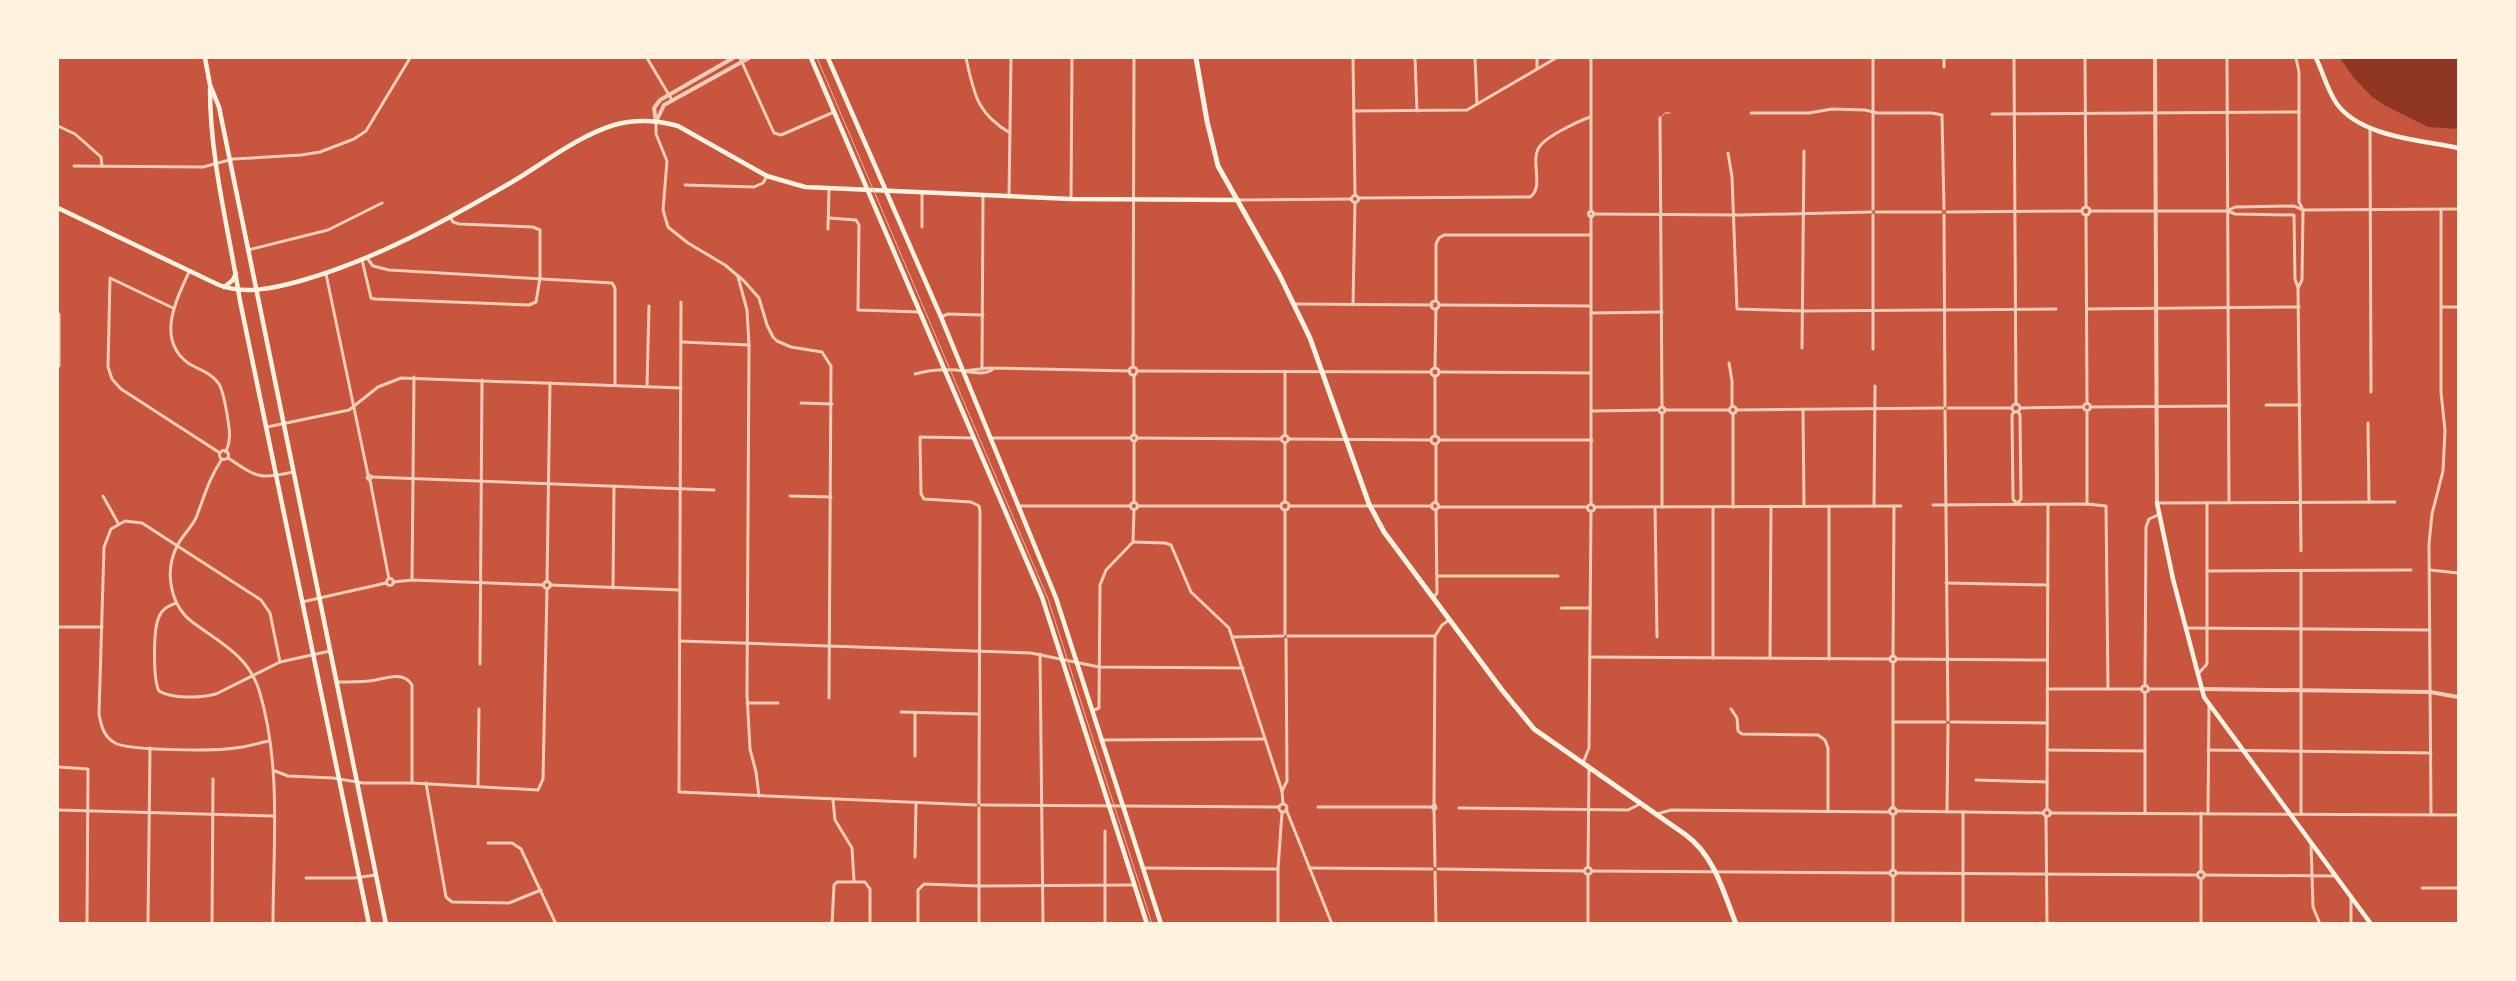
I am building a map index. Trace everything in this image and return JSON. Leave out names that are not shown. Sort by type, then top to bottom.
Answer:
[{"type":"main road","points":[[205,58],[210,85],[214,164],[238,290],[369,924]]},
{"type":"main road","points":[[811,58],[1042,597],[1147,924]]},
{"type":"main road","points":[[828,58],[941,317],[1056,598],[1161,924]]},
{"type":"main road","points":[[1196,58],[1216,158],[1295,304],[1324,372],[1370,506],[1388,539],[1534,729],[1698,844],[1716,871],[1736,924]]},
{"type":"main road","points":[[2316,58],[2337,104],[2351,118],[2370,129],[2458,148]]},
{"type":"main road","points":[[210,85],[219,107],[282,424],[358,782],[386,924]]},
{"type":"main road","points":[[58,208],[224,287],[238,290],[255,290],[295,283],[326,274],[365,259],[449,216],[602,130],[629,122],[668,123],[688,130],[767,176],[791,184],[829,189],[1071,199],[1238,200]]},
{"type":"main road","points":[[224,287],[233,280],[236,272]]},
{"type":"main road","points":[[2156,502],[2185,628],[2202,689],[2209,706],[2371,924]]},
{"type":"street","points":[[74,166],[203,168],[229,160],[312,154],[361,135],[377,116],[410,58]]},
{"type":"street","points":[[647,58],[672,100]]},
{"type":"street","points":[[732,58],[669,95],[657,103],[654,108],[656,134],[667,161],[663,210],[665,222],[675,234],[713,256],[738,276],[759,298],[773,338],[780,344],[822,352],[831,366],[829,698]]},
{"type":"street","points":[[656,122],[662,108],[672,100],[741,60],[750,58]]},
{"type":"street","points":[[966,58],[980,108],[996,125],[1010,134]]},
{"type":"street","points":[[1009,197],[1011,58]]},
{"type":"street","points":[[1071,199],[1072,58]]},
{"type":"street","points":[[1130,371],[1133,367],[1134,58]]},
{"type":"street","points":[[1353,58],[1355,195],[1353,201],[1353,304]]},
{"type":"street","points":[[1415,58],[1417,111]]},
{"type":"street","points":[[1475,58],[1477,105]]},
{"type":"street","points":[[1536,58],[1537,69]]},
{"type":"street","points":[[1354,111],[1467,110],[1556,58]]},
{"type":"street","points":[[1591,58],[1591,504],[1594,508]]},
{"type":"street","points":[[1873,58],[1873,349]]},
{"type":"street","points":[[1944,58],[1944,67]]},
{"type":"street","points":[[2014,58],[2016,410],[2020,415],[2020,499],[2017,504]]},
{"type":"street","points":[[2085,58],[2086,207],[2089,211]]},
{"type":"street","points":[[2155,58],[2156,502],[2395,502]]},
{"type":"street","points":[[2227,58],[2229,503]]},
{"type":"street","points":[[2296,58],[2299,67],[2299,202],[2302,210],[2302,280],[2298,288]]},
{"type":"street","points":[[741,60],[770,128],[776,135],[783,134],[834,112]]},
{"type":"street","points":[[1751,113],[1809,113],[1832,109],[1865,110],[1873,113],[1932,112],[1942,115],[1948,722],[1947,812]]},
{"type":"street","points":[[1992,114],[2299,112]]},
{"type":"street","points":[[1238,200],[1353,201],[1358,198],[1526,198],[1533,195],[1536,190],[1538,150],[1546,140],[1590,117]]},
{"type":"street","points":[[1660,118],[1662,506]]},
{"type":"street","points":[[58,126],[70,130],[88,146],[101,158],[102,166]]},
{"type":"street","points":[[2370,129],[2371,392]]},
{"type":"street","points":[[1802,348],[1804,151]]},
{"type":"street","points":[[1728,153],[1732,177],[1737,309],[1803,311],[2056,309]]},
{"type":"street","points":[[685,185],[754,187],[763,183],[767,176]]},
{"type":"street","points":[[828,229],[829,189]]},
{"type":"street","points":[[922,193],[922,227]]},
{"type":"street","points":[[1355,195],[1358,198]]},
{"type":"street","points":[[982,368],[983,196]]},
{"type":"street","points":[[247,250],[328,230],[382,203]]},
{"type":"street","points":[[2227,211],[2235,207],[2255,206],[2294,206],[2302,210],[2458,209]]},
{"type":"street","points":[[1592,214],[2015,212],[2082,211],[2086,207]]},
{"type":"street","points":[[2431,815],[2430,544],[2432,514],[2443,471],[2445,437],[2442,398],[2441,209]]},
{"type":"street","points":[[2082,211],[2086,215]]},
{"type":"street","points":[[2089,211],[2227,211],[2235,214],[2292,214],[2295,217],[2295,280],[2298,288],[2299,307],[2301,551]]},
{"type":"street","points":[[2089,211],[2086,215],[2087,404],[2090,407],[2228,406]]},
{"type":"street","points":[[365,259],[372,298],[375,299],[529,305],[536,302],[540,278],[540,230],[533,227],[459,224],[453,222],[449,216]]},
{"type":"street","points":[[829,218],[856,220],[859,225],[858,310],[919,312]]},
{"type":"street","points":[[1439,305],[1436,301],[1436,244],[1439,238],[1444,235],[1591,235]]},
{"type":"street","points":[[365,259],[373,266],[389,270],[609,282],[614,285],[615,385]]},
{"type":"street","points":[[189,272],[173,308],[170,326],[177,351],[190,364],[212,376],[222,388],[230,434],[226,452],[228,458],[255,476],[265,478],[293,472]]},
{"type":"street","points":[[326,274],[370,477],[389,579],[386,583]]},
{"type":"street","points":[[738,276],[747,310],[749,345],[747,703],[750,749],[759,796]]},
{"type":"street","points":[[173,308],[110,278],[108,367],[112,379],[121,389],[220,453],[222,460]]},
{"type":"street","points":[[1432,305],[1436,301]]},
{"type":"street","points":[[680,302],[682,342],[679,792],[979,805],[1279,807],[1283,804]]},
{"type":"street","points":[[1295,304],[1432,305],[1436,309]]},
{"type":"street","points":[[1133,367],[1137,371],[1431,372],[1435,368],[1436,309],[1439,305]]},
{"type":"street","points":[[1439,305],[1590,306]]},
{"type":"street","points":[[647,386],[649,306]]},
{"type":"street","points":[[2087,309],[2299,307]]},
{"type":"street","points":[[2442,307],[2458,307]]},
{"type":"street","points":[[1591,313],[1662,312]]},
{"type":"street","points":[[59,314],[59,366]]},
{"type":"street","points":[[941,317],[948,314],[983,315]]},
{"type":"street","points":[[682,342],[749,345]]},
{"type":"street","points":[[1729,363],[1732,381],[1733,506]]},
{"type":"street","points":[[963,371],[982,368],[992,370],[1130,371],[1134,375]]},
{"type":"street","points":[[1435,368],[1439,372],[1591,373]]},
{"type":"street","points":[[915,374],[928,370],[990,372],[992,370]]},
{"type":"street","points":[[1137,371],[1134,375],[1134,502],[1137,506]]},
{"type":"street","points":[[1285,372],[1285,435],[1288,439]]},
{"type":"street","points":[[1431,372],[1435,376],[1436,436],[1439,440]]},
{"type":"street","points":[[1435,376],[1439,372]]},
{"type":"street","points":[[412,580],[414,378]]},
{"type":"street","points":[[267,427],[349,410],[387,382],[395,379],[482,380],[681,388]]},
{"type":"street","points":[[480,664],[482,380]]},
{"type":"street","points":[[550,383],[547,582],[550,586]]},
{"type":"street","points":[[1874,506],[1875,386]]},
{"type":"street","points":[[801,403],[832,404]]},
{"type":"street","points":[[1592,411],[1731,408],[1736,410],[1945,408],[2016,410],[2083,407],[2087,404]]},
{"type":"street","points":[[2266,405],[2300,405]]},
{"type":"street","points":[[2083,407],[2087,411]]},
{"type":"street","points":[[2087,504],[2087,411],[2090,407]]},
{"type":"street","points":[[1803,409],[1804,506]]},
{"type":"street","points":[[1732,414],[1736,410]]},
{"type":"street","points":[[2016,410],[2012,415],[2013,499],[2017,504]]},
{"type":"street","points":[[2368,423],[2369,502]]},
{"type":"street","points":[[1281,439],[1285,435]]},
{"type":"street","points":[[1431,440],[1436,436]]},
{"type":"street","points":[[975,438],[920,437],[920,494],[924,500],[975,504],[980,511],[979,924]]},
{"type":"street","points":[[991,438],[1281,439],[1285,443]]},
{"type":"street","points":[[1288,439],[1431,440],[1436,444]]},
{"type":"street","points":[[1137,506],[1281,506],[1285,502],[1285,443],[1288,439]]},
{"type":"street","points":[[1439,440],[1592,440]]},
{"type":"street","points":[[1433,599],[1437,593],[1438,508],[1436,503],[1436,444],[1439,440]]},
{"type":"street","points":[[220,453],[226,452]]},
{"type":"street","points":[[228,458],[222,460],[207,483],[195,518],[178,545],[171,563],[171,587],[176,603],[184,615],[239,655],[253,676],[262,703],[274,771],[273,924]]},
{"type":"street","points":[[370,477],[714,490]]},
{"type":"street","points":[[613,588],[614,486]]},
{"type":"street","points":[[103,496],[118,523]]},
{"type":"street","points":[[790,496],[831,497]]},
{"type":"street","points":[[1018,506],[1130,506],[1134,502]]},
{"type":"street","points":[[1285,502],[1289,506],[1432,506],[1438,508],[1587,507],[1591,504]]},
{"type":"street","points":[[1432,506],[1436,503]]},
{"type":"street","points":[[2198,674],[2207,664],[2207,503]]},
{"type":"street","points":[[2048,504],[2047,809],[2050,813]]},
{"type":"street","points":[[1934,506],[2102,504],[2108,510],[2108,689]]},
{"type":"street","points":[[1130,506],[1134,510]]},
{"type":"street","points":[[1092,711],[1099,708],[1100,585],[1102,577],[1133,542],[1134,510],[1137,506]]},
{"type":"street","points":[[1281,506],[1285,510],[1287,781],[1282,791]]},
{"type":"street","points":[[1285,510],[1289,506]]},
{"type":"street","points":[[1655,506],[1657,637]]},
{"type":"street","points":[[1590,511],[1594,508],[1655,506],[1901,506]]},
{"type":"street","points":[[1713,506],[1713,658]]},
{"type":"street","points":[[1770,658],[1771,506]]},
{"type":"street","points":[[1828,659],[1829,506]]},
{"type":"street","points":[[1894,506],[1893,808],[1896,811],[2043,813],[2046,816],[2047,924]]},
{"type":"street","points":[[1582,764],[1589,752],[1590,511],[1587,507]]},
{"type":"street","points":[[2145,813],[2145,692],[2147,687],[2146,527],[2149,518],[2158,515]]},
{"type":"street","points":[[270,741],[234,749],[150,748],[121,746],[104,733],[99,714],[104,547],[106,536],[118,523],[137,521],[178,545],[266,606],[270,612],[280,662]]},
{"type":"street","points":[[1133,542],[1165,542],[1171,545],[1191,592],[1227,624],[1233,637],[1282,791],[1283,804],[1332,924]]},
{"type":"street","points":[[2207,571],[2412,570]]},
{"type":"street","points":[[2430,570],[2458,573]]},
{"type":"street","points":[[2301,571],[2301,814]]},
{"type":"street","points":[[1437,576],[1558,576]]},
{"type":"street","points":[[389,579],[394,582]]},
{"type":"street","points":[[302,602],[386,583],[390,586],[394,582],[412,580],[543,585],[547,582]]},
{"type":"street","points":[[1946,583],[2048,584]]},
{"type":"street","points":[[543,585],[547,589]]},
{"type":"street","points":[[274,771],[288,776],[358,782],[426,783],[538,790],[543,779],[547,589],[550,586],[680,590]]},
{"type":"street","points":[[176,603],[162,611],[157,622],[155,680],[159,690],[167,694],[206,696],[216,694],[280,662],[330,652]]},
{"type":"street","points":[[1561,608],[1590,608]]},
{"type":"street","points":[[1436,924],[1433,807],[1435,636],[1438,630],[1449,620]]},
{"type":"street","points":[[58,627],[102,627]]},
{"type":"street","points":[[2185,628],[2430,630]]},
{"type":"street","points":[[1233,637],[1435,636]]},
{"type":"street","points":[[680,641],[1040,654],[1099,667],[1242,668]]},
{"type":"street","points":[[1040,654],[1043,924]]},
{"type":"street","points":[[1590,657],[2047,660]]},
{"type":"street","points":[[336,682],[372,681],[397,677],[404,678],[412,685],[412,783]]},
{"type":"street","points":[[2047,688],[2142,689],[2147,687],[2430,692],[2458,697]]},
{"type":"street","points":[[2142,689],[2145,692]]},
{"type":"street","points":[[747,703],[778,703]]},
{"type":"street","points":[[2208,813],[2209,706]]},
{"type":"street","points":[[478,786],[479,709]]},
{"type":"street","points":[[1731,710],[1737,718],[1738,731],[1745,735],[1818,735],[1825,740],[1828,748],[1828,811]]},
{"type":"street","points":[[901,712],[979,714]]},
{"type":"street","points":[[915,712],[915,756]]},
{"type":"street","points":[[1893,722],[2047,723]]},
{"type":"street","points":[[1101,740],[1265,739]]},
{"type":"street","points":[[148,924],[150,748]]},
{"type":"street","points":[[2047,750],[2145,751]]},
{"type":"street","points":[[2208,750],[2431,753]]},
{"type":"street","points":[[58,767],[88,769],[87,924]]},
{"type":"street","points":[[1588,924],[1589,768]]},
{"type":"street","points":[[212,924],[213,779]]},
{"type":"street","points":[[1976,780],[2047,782]]},
{"type":"street","points":[[426,783],[448,900],[452,902],[509,903],[541,890]]},
{"type":"street","points":[[833,800],[834,820],[852,848],[854,881]]},
{"type":"street","points":[[916,803],[916,857]]},
{"type":"street","points":[[1459,808],[1628,810],[1640,804]]},
{"type":"street","points":[[1278,924],[1278,869],[1282,812],[1279,807]]},
{"type":"street","points":[[1318,807],[1433,807]]},
{"type":"street","points":[[1889,812],[1893,808]]},
{"type":"street","points":[[1282,812],[1286,809]]},
{"type":"street","points":[[2043,813],[2047,809]]},
{"type":"street","points":[[58,810],[273,816]]},
{"type":"street","points":[[1656,814],[1670,810],[1889,812],[1893,815]]},
{"type":"street","points":[[1893,924],[1893,815],[1896,811]]},
{"type":"street","points":[[1963,812],[1963,924]]},
{"type":"street","points":[[2046,816],[2050,813],[2458,815]]},
{"type":"street","points":[[2201,814],[2201,872],[2204,875],[2337,876]]},
{"type":"street","points":[[1105,831],[1105,924]]},
{"type":"street","points":[[2311,842],[2314,910],[2320,924]]},
{"type":"street","points":[[488,843],[516,844],[521,849],[556,924]]},
{"type":"street","points":[[1142,868],[1278,869]]},
{"type":"street","points":[[1309,868],[1963,874],[2197,875],[2201,872]]},
{"type":"street","points":[[306,878],[376,875]]},
{"type":"street","points":[[2197,875],[2201,879]]},
{"type":"street","points":[[2201,924],[2201,879],[2204,875]]},
{"type":"street","points":[[832,924],[834,885],[837,882],[854,881],[868,885],[870,924]]},
{"type":"street","points":[[918,924],[918,890],[924,884],[979,886],[1135,885]]},
{"type":"street","points":[[2422,888],[2458,888]]},
{"type":"street","points":[[2351,896],[2351,924]]},
{"type":"lane","points":[[1660,118],[1665,113],[1670,113]]},
{"type":"shaded area","points":[[2340,58],[2458,58],[2458,129],[2428,127],[2384,105],[2371,96],[2354,78]]},
{"type":"tram line","points":[[817,58],[1048,599],[1152,924]]}]
